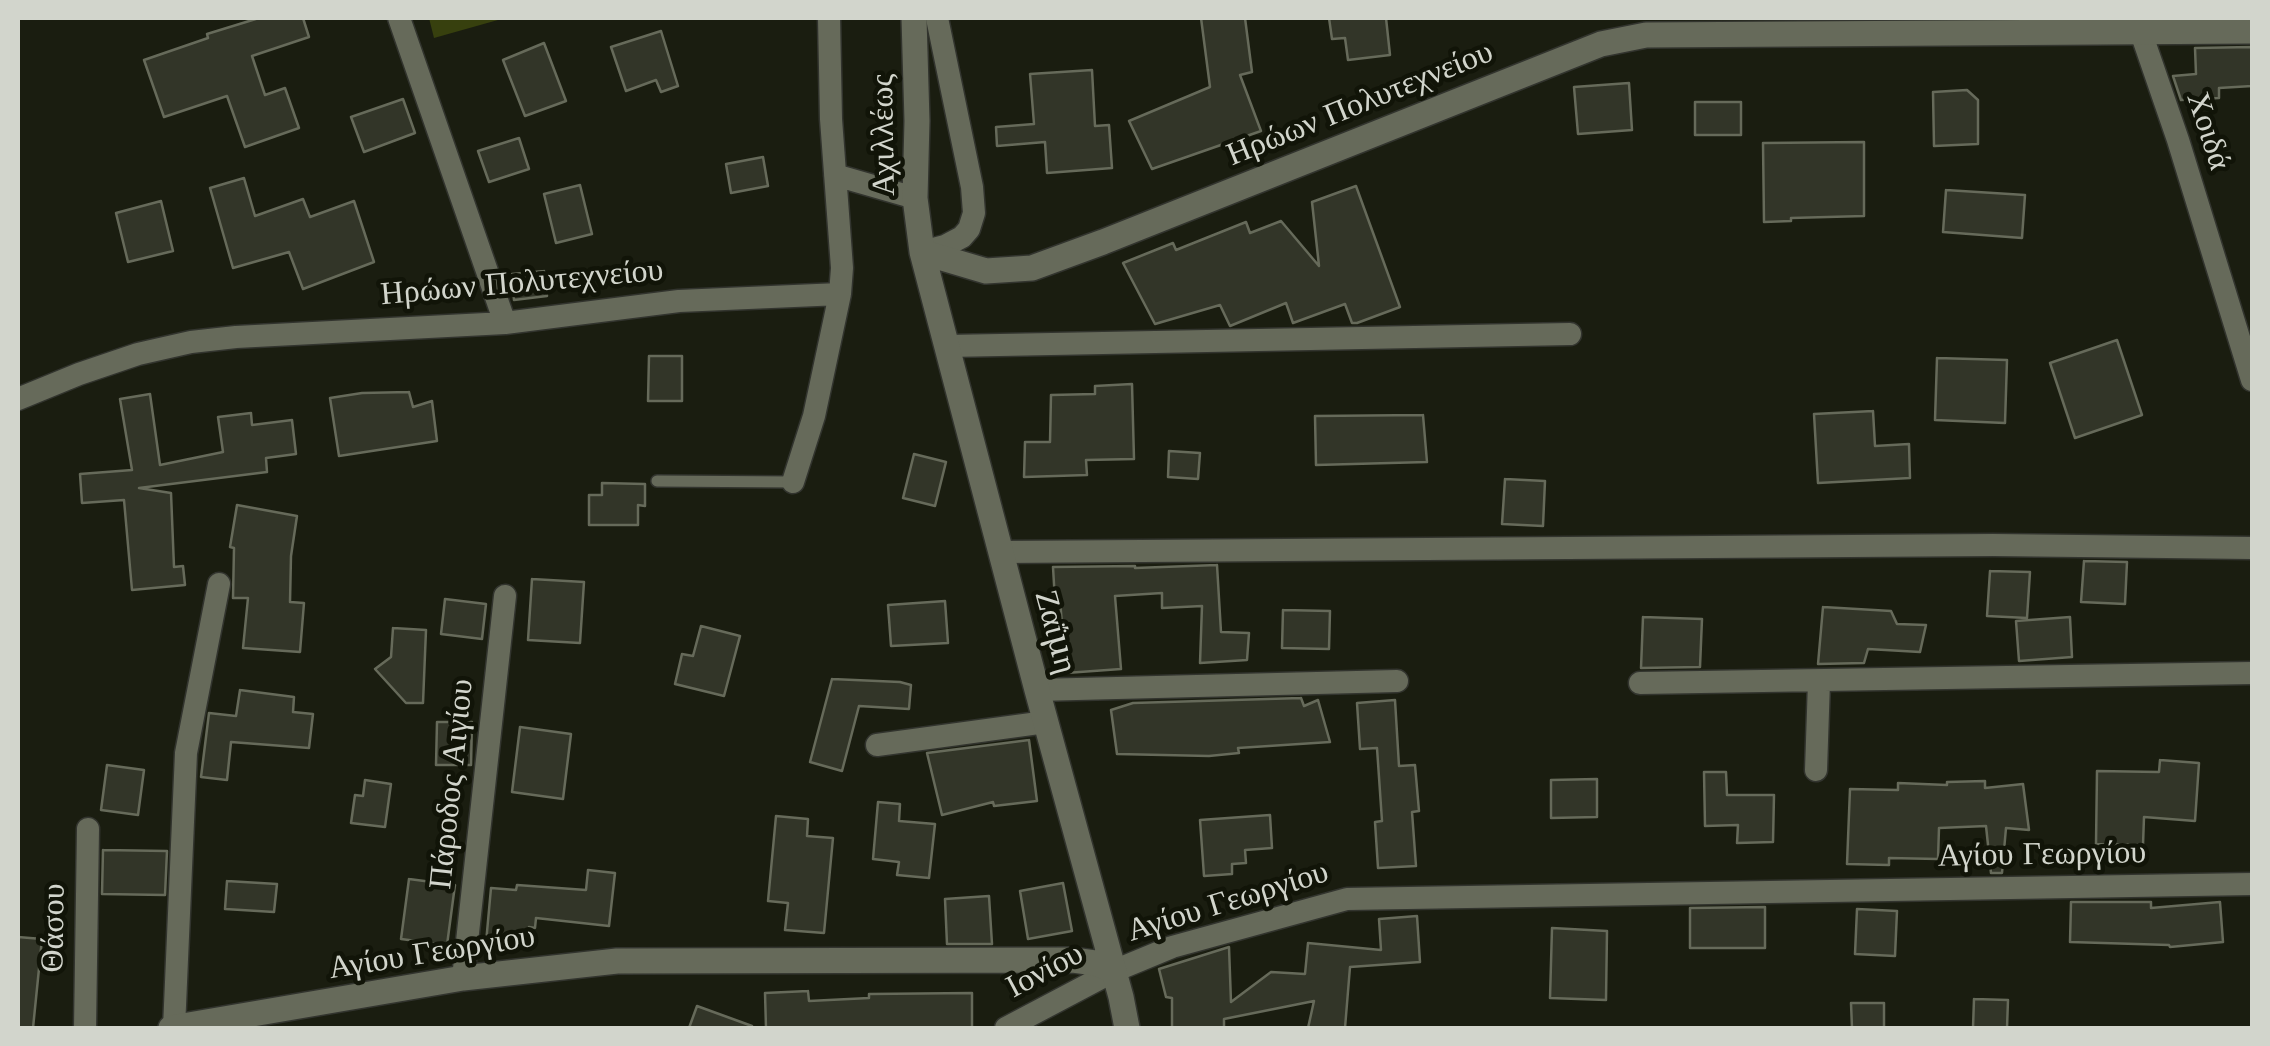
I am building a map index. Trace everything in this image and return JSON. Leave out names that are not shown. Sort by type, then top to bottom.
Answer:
[{"type":"street","points":[[399,18],[505,323]]},
{"type":"street","points":[[793,482],[814,416],[840,294],[842,268],[830,119],[829,18]]},
{"type":"street","name":"Αχιλλέως","points":[[914,18],[915,198],[922,252]]},
{"type":"street","points":[[922,252],[962,237],[974,214],[972,187],[937,18]]},
{"type":"street","name":"Ηρώων Πολυτεχνείου","points":[[922,252],[986,271],[1032,268],[1620,39],[1646,35],[2138,25],[2252,31]]},
{"type":"street","name":"Χοιδά","points":[[2138,25],[2252,376]]},
{"type":"street","points":[[836,175],[915,198]]},
{"type":"street","name":"Ζαΐμη","points":[[922,252],[1128,1028]]},
{"type":"street","name":"Ηρώων Πολυτεχνείου","points":[[18,399],[138,354],[192,342],[505,323],[679,301],[840,294]]},
{"type":"street","points":[[948,346],[1570,334]]},
{"type":"street","points":[[1000,552],[1993,545],[2252,548]]},
{"type":"street","points":[[172,1028],[186,753],[218,584]]},
{"type":"street","name":"Πάροδος Αιγίου","points":[[463,978],[505,596]]},
{"type":"street","points":[[1640,683],[2252,674]]},
{"type":"street","points":[[1036,690],[1397,681]]},
{"type":"street","points":[[1816,770],[1819,682]]},
{"type":"street","points":[[878,745],[1046,722]]},
{"type":"street","name":"Θάσου","points":[[84,1028],[88,828]]},
{"type":"street","name":"Αγίου Γεωργίου","points":[[172,1028],[463,978],[617,960],[1073,960],[1114,970],[1172,947],[1347,899],[2252,884]]},
{"type":"street","name":"Ιονίου","points":[[1006,1028],[1114,970]]},
{"type":"lane","points":[[656,481],[793,482]]},
{"type":"green space","points":[[429,18],[505,18],[434,38]]},
{"type":"building","points":[[259,18],[303,18],[309,37],[252,56],[265,95],[285,88],[299,128],[245,147],[227,96],[164,117],[144,60]]},
{"type":"building","points":[[1201,18],[1245,18],[1252,72],[1240,75],[1261,131],[1152,169],[1129,121],[1210,87]]},
{"type":"building","points":[[1329,18],[1386,18],[1390,55],[1348,60],[1345,38],[1332,39]]},
{"type":"building","points":[[661,31],[678,86],[661,92],[656,80],[626,91],[611,47]]},
{"type":"building","points":[[544,43],[566,101],[525,116],[503,60]]},
{"type":"building","points":[[2252,47],[2252,86],[2219,88],[2219,98],[2181,100],[2173,76],[2196,74],[2195,48]]},
{"type":"building","points":[[1092,70],[1095,126],[1109,125],[1112,168],[1047,173],[1045,142],[997,146],[996,127],[1034,124],[1030,74]]},
{"type":"building","points":[[1629,83],[1632,130],[1578,134],[1574,87]]},
{"type":"building","points":[[1967,90],[1978,100],[1978,144],[1934,146],[1933,92]]},
{"type":"building","points":[[403,99],[415,133],[364,152],[351,117]]},
{"type":"building","points":[[1695,102],[1741,102],[1741,135],[1695,135]]},
{"type":"building","points":[[519,138],[529,169],[489,182],[478,151]]},
{"type":"building","points":[[1864,142],[1864,216],[1764,222],[1763,143]]},
{"type":"building","points":[[763,157],[768,186],[731,193],[726,164]]},
{"type":"building","points":[[244,178],[255,216],[303,199],[310,217],[354,201],[374,262],[303,289],[289,252],[233,268],[210,188]]},
{"type":"building","points":[[580,185],[592,234],[556,243],[544,194]]},
{"type":"building","points":[[1356,186],[1400,307],[1357,323],[1352,323],[1345,304],[1293,323],[1286,303],[1230,326],[1220,305],[1155,324],[1123,263],[1173,243],[1176,250],[1246,222],[1250,233],[1281,221],[1319,266],[1312,202]]},
{"type":"building","points":[[1946,190],[2025,195],[2022,238],[1943,232]]},
{"type":"building","points":[[161,201],[173,251],[128,262],[116,213]]},
{"type":"building","points":[[544,271],[547,296],[514,300],[512,274]]},
{"type":"building","points":[[2117,340],[2142,415],[2075,438],[2050,363]]},
{"type":"building","points":[[649,356],[682,356],[682,401],[648,401]]},
{"type":"building","points":[[1937,358],[2007,360],[2005,423],[1935,420]]},
{"type":"building","points":[[1132,384],[1134,459],[1086,460],[1087,475],[1024,477],[1025,442],[1050,442],[1051,395],[1095,394],[1095,386]]},
{"type":"building","points":[[409,392],[413,407],[432,401],[437,441],[339,456],[330,398]]},
{"type":"building","points":[[150,394],[160,465],[223,452],[218,417],[251,413],[252,425],[292,420],[296,454],[266,458],[267,472],[139,488],[171,493],[174,567],[183,566],[185,585],[132,590],[124,500],[82,503],[80,474],[132,470],[120,399]]},
{"type":"building","points":[[1873,411],[1875,446],[1909,444],[1910,478],[1818,483],[1814,414]]},
{"type":"building","points":[[1423,415],[1427,462],[1316,465],[1315,416]]},
{"type":"building","points":[[1169,451],[1200,453],[1198,479],[1168,477]]},
{"type":"building","points":[[914,454],[946,462],[935,506],[903,498]]},
{"type":"building","points":[[1505,479],[1545,481],[1543,526],[1502,524]]},
{"type":"building","points":[[602,483],[645,484],[645,506],[638,505],[638,525],[589,525],[589,495],[602,495]]},
{"type":"building","points":[[237,505],[297,516],[290,602],[304,603],[300,652],[243,648],[248,598],[233,598],[234,548],[230,547]]},
{"type":"building","points":[[2084,561],[2127,562],[2125,604],[2081,602]]},
{"type":"building","points":[[1217,565],[1221,632],[1249,633],[1247,660],[1200,663],[1202,606],[1162,608],[1162,593],[1115,596],[1121,669],[1066,673],[1053,567]]},
{"type":"building","points":[[1990,571],[2030,572],[2027,618],[1987,616]]},
{"type":"building","points":[[532,579],[584,582],[580,643],[528,640]]},
{"type":"building","points":[[445,599],[486,604],[482,639],[441,634]]},
{"type":"building","points":[[945,601],[948,643],[891,646],[888,605]]},
{"type":"building","points":[[1823,607],[1891,611],[1897,624],[1926,625],[1920,652],[1868,649],[1864,663],[1818,664]]},
{"type":"building","points":[[1283,610],[1330,611],[1329,649],[1282,648]]},
{"type":"building","points":[[1643,617],[1702,619],[1700,667],[1641,668]]},
{"type":"building","points":[[2070,617],[2072,657],[2019,661],[2016,621]]},
{"type":"building","points":[[701,626],[740,636],[724,696],[675,684],[682,654],[693,656]]},
{"type":"building","points":[[393,628],[426,630],[423,703],[406,703],[375,669],[391,657]]},
{"type":"building","points":[[832,679],[911,685],[909,709],[859,706],[842,771],[810,762]]},
{"type":"building","points":[[240,690],[294,697],[293,712],[313,714],[309,748],[231,742],[227,780],[201,777],[209,713],[236,716]]},
{"type":"building","points":[[1301,698],[1304,706],[1318,700],[1330,742],[1238,748],[1239,753],[1209,756],[1117,754],[1111,710],[1133,703]]},
{"type":"building","points":[[1395,700],[1399,766],[1415,765],[1419,811],[1412,812],[1416,866],[1378,868],[1375,822],[1382,821],[1377,748],[1360,749],[1357,703]]},
{"type":"building","points":[[437,722],[472,722],[471,765],[436,765]]},
{"type":"building","points":[[520,727],[571,734],[563,799],[512,792]]},
{"type":"building","points":[[1029,740],[1037,801],[994,806],[993,802],[942,815],[927,753]]},
{"type":"building","points":[[2160,760],[2199,763],[2195,821],[2144,817],[2143,845],[2096,844],[2097,771],[2159,772]]},
{"type":"building","points":[[107,765],[144,770],[138,815],[101,810]]},
{"type":"building","points":[[1704,772],[1726,772],[1727,795],[1774,795],[1773,842],[1737,843],[1738,825],[1705,826]]},
{"type":"building","points":[[1597,779],[1597,817],[1551,818],[1551,780]]},
{"type":"building","points":[[365,780],[391,784],[385,827],[351,823],[355,795],[363,796]]},
{"type":"building","points":[[1985,781],[1985,788],[2023,784],[2029,830],[2006,828],[2002,873],[1991,873],[1986,826],[1939,828],[1938,859],[1889,858],[1889,865],[1847,864],[1850,789],[1898,790],[1898,783],[1947,785]]},
{"type":"building","points":[[878,802],[900,804],[899,821],[935,824],[929,878],[897,875],[899,862],[873,859]]},
{"type":"building","points":[[1270,815],[1272,848],[1245,850],[1246,863],[1232,864],[1232,874],[1204,876],[1200,820]]},
{"type":"building","points":[[776,816],[808,819],[807,836],[833,838],[824,933],[785,930],[788,903],[768,901]]},
{"type":"building","points":[[103,850],[167,851],[165,895],[102,894]]},
{"type":"building","points":[[588,870],[615,873],[609,926],[536,918],[535,928],[529,927],[527,946],[486,943],[491,888],[516,890],[517,885],[586,890]]},
{"type":"building","points":[[409,879],[455,885],[447,945],[401,939]]},
{"type":"building","points":[[227,881],[277,884],[274,912],[225,909]]},
{"type":"building","points":[[1063,883],[1072,931],[1028,939],[1020,891]]},
{"type":"building","points":[[989,896],[992,944],[947,944],[945,899]]},
{"type":"building","points":[[2071,902],[2151,902],[2151,908],[2220,902],[2223,942],[2170,947],[2070,942]]},
{"type":"building","points":[[1765,907],[1765,948],[1690,948],[1690,908]]},
{"type":"building","points":[[1857,909],[1897,911],[1895,956],[1855,954]]},
{"type":"building","points":[[1417,916],[1420,962],[1350,967],[1345,1028],[1308,1028],[1314,1001],[1224,1019],[1224,1028],[1172,1028],[1172,998],[1166,997],[1159,969],[1229,947],[1231,1002],[1271,972],[1305,974],[1308,943],[1381,950],[1379,919]]},
{"type":"building","points":[[1552,928],[1607,931],[1606,1000],[1550,998]]},
{"type":"building","points":[[18,937],[42,939],[33,1028],[18,1028]]},
{"type":"building","points":[[808,991],[809,1001],[869,998],[869,994],[972,993],[972,1028],[766,1028],[765,993]]},
{"type":"building","points":[[1974,999],[2008,1000],[2007,1028],[1973,1028]]},
{"type":"building","points":[[1851,1003],[1884,1003],[1884,1028],[1852,1028]]},
{"type":"building","points":[[697,1006],[752,1026],[689,1028]]}]
